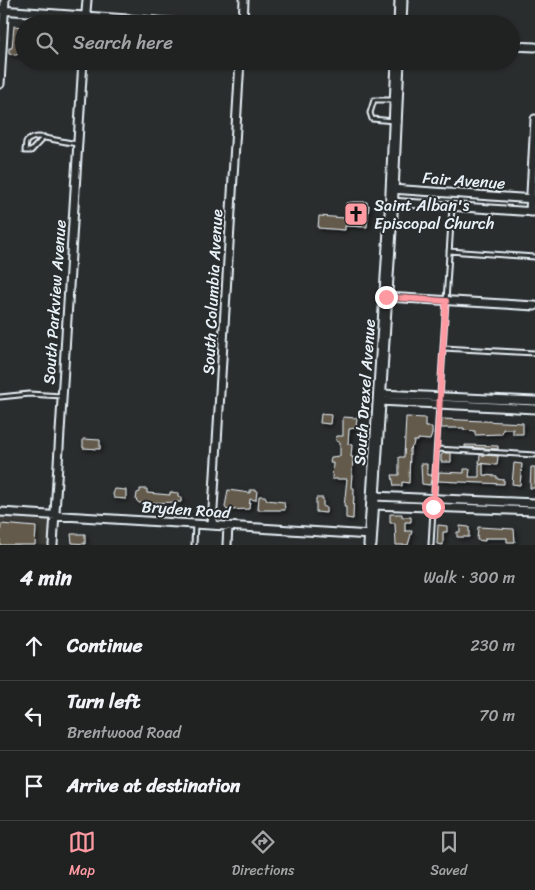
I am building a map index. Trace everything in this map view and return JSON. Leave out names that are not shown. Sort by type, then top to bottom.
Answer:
[{"type":"main road","points":[[400,15],[401,0]]},
{"type":"main road","name":"South Drexel Avenue","points":[[371,540],[392,202],[391,189],[398,70]]},
{"type":"street","points":[[0,84],[2,11],[5,0]]},
{"type":"street","points":[[86,15],[87,0]]},
{"type":"street","points":[[243,15],[244,0]]},
{"type":"street","points":[[2,11],[39,15]]},
{"type":"street","points":[[520,46],[535,47]]},
{"type":"street","name":"South Parkview Avenue","points":[[53,545],[82,70]]},
{"type":"street","name":"South Columbia Avenue","points":[[212,525],[239,70]]},
{"type":"street","points":[[532,212],[535,119]]},
{"type":"street","name":"Fair Avenue","points":[[391,189],[533,198]]},
{"type":"street","name":"Fair Avenue","points":[[392,202],[532,212]]},
{"type":"street","points":[[386,297],[535,306]]},
{"type":"street","points":[[380,398],[496,403],[535,402]]},
{"type":"street","points":[[496,403],[535,409]]},
{"type":"street","points":[[373,501],[434,499],[535,503]]},
{"type":"street","points":[[373,501],[433,507],[535,511]]},
{"type":"street","name":"Bryden Road","points":[[0,512],[228,526],[371,540]]},
{"type":"street","points":[[227,545],[228,526]]},
{"type":"lane","points":[[394,121],[372,120],[370,113],[374,100],[396,100]]},
{"type":"lane","points":[[44,137],[31,150],[25,151],[25,144],[30,138],[44,137],[78,144]]},
{"type":"lane","points":[[431,545],[452,206]]},
{"type":"lane","points":[[449,251],[535,257]]},
{"type":"lane","points":[[443,348],[535,353]]},
{"type":"lane","points":[[0,397],[29,394],[62,396]]},
{"type":"lane","points":[[437,449],[535,455]]},
{"type":"lane","points":[[490,501],[490,510]]},
{"type":"lane","points":[[194,545],[195,524]]},
{"type":"shaded area","points":[[0,510],[54,515],[52,545],[0,545]]},
{"type":"building","points":[[15,26],[15,55],[9,54],[9,48],[12,48]]},
{"type":"building","name":"Saint Alban's Episcopal Church","points":[[367,202],[367,205],[369,205],[367,227],[345,226],[345,230],[318,228],[319,216],[345,218],[346,203]]},
{"type":"building","points":[[321,414],[331,415],[330,424],[320,423]]},
{"type":"building","points":[[343,417],[357,418],[356,428],[349,429],[348,444],[352,445],[351,457],[353,457],[351,488],[354,488],[353,519],[346,518],[346,507],[344,507],[347,479],[332,479],[333,463],[330,463],[331,457],[340,456],[340,442],[336,441],[337,436],[343,436]]},
{"type":"building","points":[[406,417],[425,418],[425,427],[432,427],[432,434],[430,440],[418,439],[418,441],[414,441],[410,449],[409,483],[402,482],[402,486],[394,486],[392,475],[399,475],[399,457],[404,457]]},
{"type":"building","points":[[442,419],[523,423],[523,434],[513,434],[513,429],[503,429],[502,434],[475,435],[475,431],[464,430],[464,428],[441,428]]},
{"type":"building","points":[[83,439],[100,440],[100,449],[83,448]]},
{"type":"building","points":[[465,445],[498,446],[498,449],[465,447]]},
{"type":"building","points":[[451,453],[451,462],[441,462],[441,455]]},
{"type":"building","points":[[480,455],[498,456],[497,465],[479,463]]},
{"type":"building","points":[[514,463],[522,464],[520,485],[512,484]]},
{"type":"building","points":[[421,464],[427,464],[427,475],[432,475],[430,485],[422,484]]},
{"type":"building","points":[[479,464],[483,464],[483,475],[497,476],[497,479],[504,480],[504,484],[438,481],[439,472],[464,473],[464,469],[470,469],[469,477],[479,477]]},
{"type":"building","points":[[531,467],[535,467],[535,488],[530,488]]},
{"type":"building","points":[[115,489],[126,490],[126,499],[114,498]]},
{"type":"building","points":[[140,489],[147,489],[147,493],[170,495],[170,492],[178,493],[178,497],[181,497],[181,502],[139,503],[136,500]]},
{"type":"building","points":[[228,490],[250,493],[250,490],[257,490],[256,500],[250,499],[249,509],[227,510],[225,507]]},
{"type":"building","points":[[259,496],[265,496],[267,500],[284,502],[285,510],[258,510]]},
{"type":"building","points":[[316,498],[323,498],[323,507],[326,507],[326,513],[316,512]]},
{"type":"building","points":[[390,514],[402,514],[402,517],[411,517],[411,522],[405,522],[405,531],[412,531],[408,545],[396,545],[395,523],[390,523]]},
{"type":"building","points":[[1,524],[36,527],[35,545],[0,545]]},
{"type":"building","points":[[438,525],[447,526],[447,532],[443,532],[443,545],[437,544]]},
{"type":"building","points":[[460,526],[469,527],[469,537],[457,537],[457,532],[460,532]]},
{"type":"building","points":[[478,527],[514,529],[515,542],[507,542],[507,538],[485,538],[485,541],[477,540]]},
{"type":"building","points":[[71,534],[85,534],[85,544],[72,543]]},
{"type":"place","name":"Saint Alban's Episcopal Church","points":[[356,214]]},
{"type":"route","points":[[386,297],[446,301],[433,507]]}]
